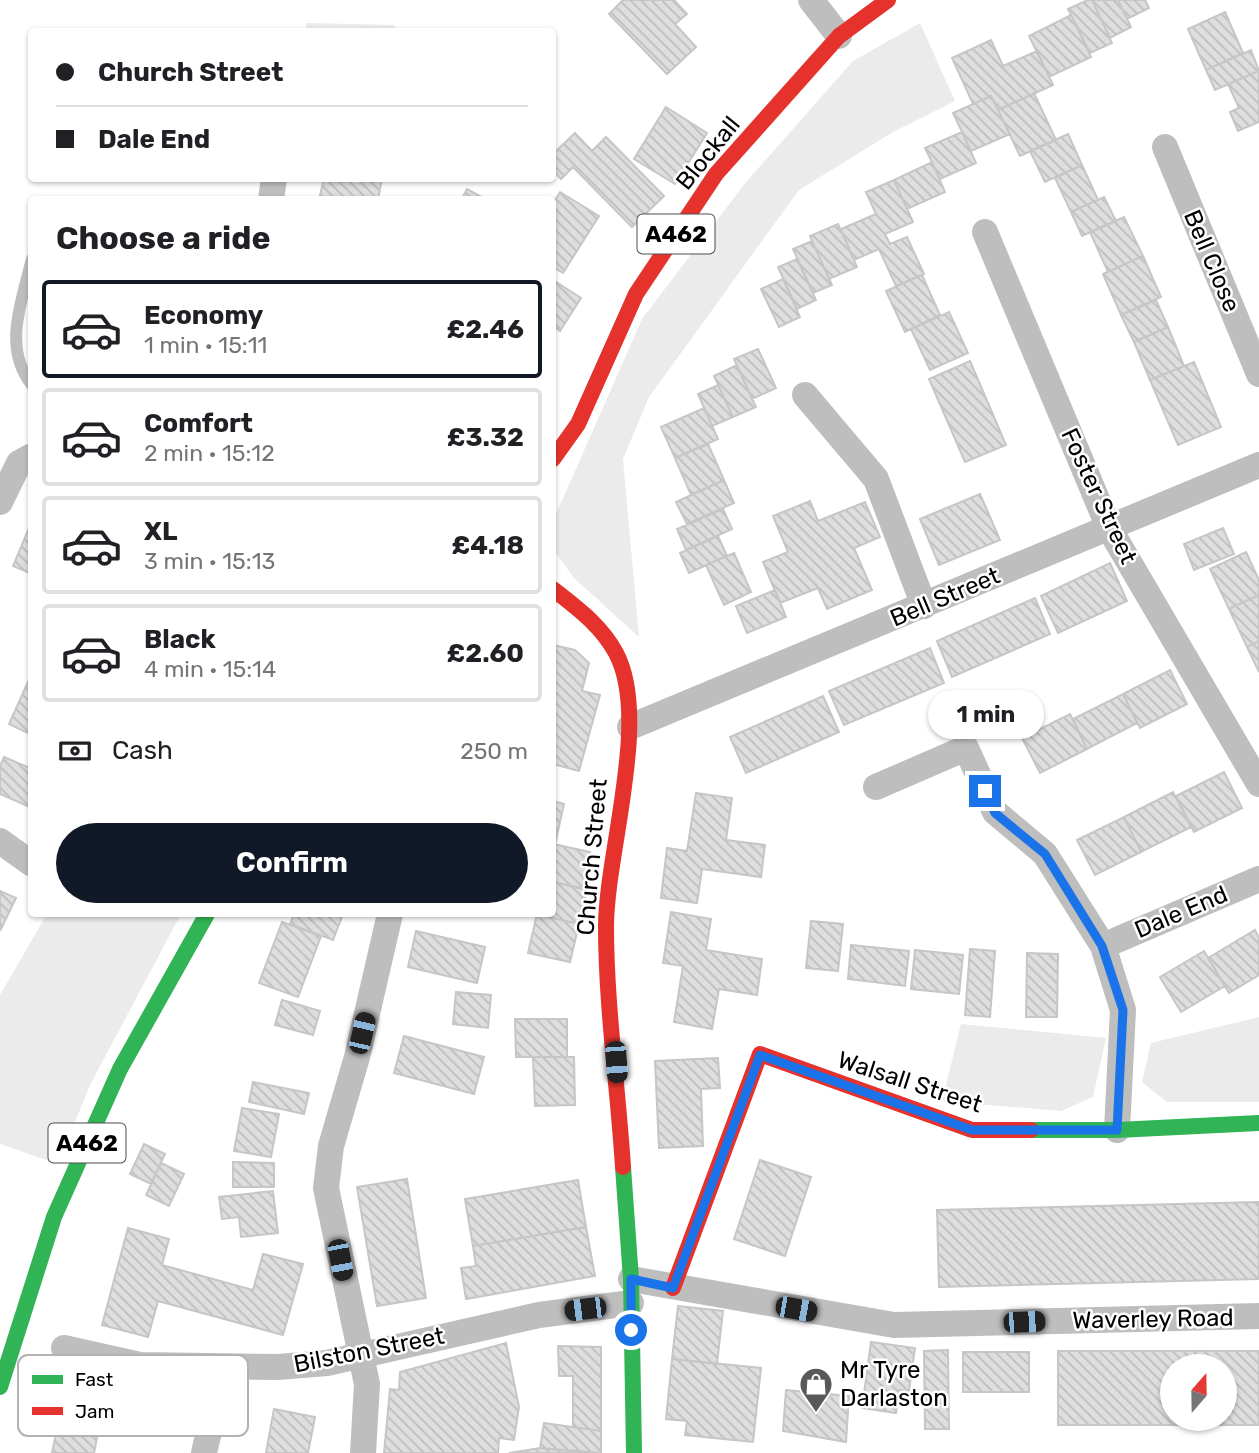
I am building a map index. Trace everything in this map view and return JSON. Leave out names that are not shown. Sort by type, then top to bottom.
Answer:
[{"type":"street","points":[[811,0],[839,36]]},
{"type":"street","name":"A462","points":[[839,36],[888,0]]},
{"type":"street","name":"Blockall","points":[[556,455],[578,424],[636,294],[709,185],[839,36]]},
{"type":"street","name":"Bell Close","points":[[1165,147],[1259,374]]},
{"type":"street","name":"Foster Street","points":[[985,232],[1109,528],[1259,784]]},
{"type":"street","points":[[805,395],[876,479],[924,606]]},
{"type":"street","points":[[0,502],[19,463],[28,456]]},
{"type":"street","name":"Bell Street","points":[[630,727],[1259,465]]},
{"type":"street","name":"Church Street","points":[[556,591],[596,624],[617,655],[626,692],[630,727],[606,926],[631,1291],[630,1357],[634,1453]]},
{"type":"street","name":"Dale End","points":[[876,787],[966,748],[995,813],[1045,854],[1102,946],[1123,1010],[1117,1130]]},
{"type":"street","points":[[0,841],[28,861]]},
{"type":"street","name":"Dale End","points":[[1102,946],[1259,879]]},
{"type":"street","name":"A462","points":[[0,1387],[54,1217],[120,1069],[205,917]]},
{"type":"street","points":[[363,1453],[367,1384],[326,1188],[331,1146],[357,1057],[389,917]]},
{"type":"street","name":"Walsall Street","points":[[673,1288],[760,1055],[972,1130],[1117,1130],[1259,1123]]},
{"type":"street","name":"Waverley Road","points":[[631,1291],[673,1288],[894,1325],[1259,1316]]},
{"type":"street","name":"Bilston Street","points":[[248,1366],[327,1363],[539,1315],[631,1291]]},
{"type":"street","name":"Bilston Street","points":[[64,1348],[95,1355]]},
{"type":"lane","points":[[28,276],[15,331],[16,355],[28,380]]},
{"type":"shaded area","points":[[306,23],[395,25],[394,28],[306,28]]},
{"type":"shaded area","points":[[920,23],[955,101],[893,132],[799,190],[649,397],[623,459],[639,637],[574,578],[556,553],[556,514],[642,319],[746,182],[853,61]]},
{"type":"shaded area","points":[[45,917],[179,917],[90,1085],[58,1164],[0,1144],[0,995]]},
{"type":"shaded area","points":[[1259,1017],[1259,1102],[1167,1102],[1142,1082],[1151,1043]]},
{"type":"shaded area","points":[[961,1024],[1106,1038],[1093,1097],[1061,1111],[942,1101]]},
{"type":"building","points":[[623,0],[674,0],[687,14],[675,24],[696,47],[667,74],[609,14]]},
{"type":"building","points":[[1092,0],[1112,43],[1090,53],[1068,9]]},
{"type":"building","points":[[1092,0],[1118,0],[1131,27],[1110,38]]},
{"type":"building","points":[[1118,0],[1145,0],[1149,8],[1127,19]]},
{"type":"building","points":[[1225,12],[1243,53],[1206,70],[1188,29]]},
{"type":"building","points":[[1071,15],[1091,57],[1049,77],[1029,36]]},
{"type":"building","points":[[991,40],[1003,66],[1037,51],[1053,85],[998,110],[991,96],[973,104],[952,58]]},
{"type":"building","points":[[1251,50],[1259,71],[1215,90],[1206,70]]},
{"type":"building","points":[[1259,71],[1259,122],[1238,131],[1230,112],[1239,108],[1228,84]]},
{"type":"building","points":[[1034,93],[1056,140],[1020,156],[998,110]]},
{"type":"building","points":[[991,96],[1010,134],[971,151],[953,113]]},
{"type":"building","points":[[666,107],[707,133],[675,184],[634,159]]},
{"type":"building","points":[[962,132],[976,163],[940,179],[925,148]]},
{"type":"building","points":[[575,133],[592,151],[606,137],[664,196],[632,227],[573,167],[561,179],[556,173],[556,151]]},
{"type":"building","points":[[1068,134],[1082,165],[1045,182],[1030,151]]},
{"type":"building","points":[[932,162],[945,192],[907,209],[894,180]]},
{"type":"building","points":[[1082,165],[1098,200],[1071,212],[1055,178]]},
{"type":"building","points":[[894,180],[913,222],[885,234],[890,244],[907,237],[924,274],[896,286],[879,249],[854,260],[841,229],[876,214],[866,192]]},
{"type":"building","points":[[323,182],[381,182],[379,196],[320,196]]},
{"type":"building","points":[[467,189],[480,196],[463,196]]},
{"type":"building","points":[[560,192],[599,216],[563,273],[556,269],[556,198]]},
{"type":"building","points":[[1104,197],[1116,221],[1082,236],[1071,212]]},
{"type":"building","points":[[1124,217],[1143,256],[1108,272],[1090,232]]},
{"type":"building","points":[[838,224],[857,267],[829,279],[810,236]]},
{"type":"building","points":[[812,241],[832,285],[813,293],[793,249]]},
{"type":"building","points":[[1143,256],[1161,297],[1121,315],[1103,274]]},
{"type":"building","points":[[797,259],[816,300],[797,309],[778,267]]},
{"type":"building","points":[[922,275],[940,315],[905,332],[886,291]]},
{"type":"building","points":[[783,279],[800,317],[779,327],[761,289]]},
{"type":"building","points":[[556,282],[581,298],[560,331],[556,328]]},
{"type":"building","points":[[1156,300],[1168,327],[1134,342],[1121,315]]},
{"type":"building","points":[[949,312],[968,353],[930,370],[911,329]]},
{"type":"building","points":[[1168,327],[1184,366],[1150,380],[1134,342]]},
{"type":"building","points":[[758,349],[776,388],[752,399],[734,359]]},
{"type":"building","points":[[970,361],[1006,445],[965,462],[929,379]]},
{"type":"building","points":[[1194,362],[1221,427],[1178,445],[1150,380]]},
{"type":"building","points":[[737,365],[756,407],[733,417],[714,376]]},
{"type":"building","points":[[718,385],[733,417],[712,426],[698,394]]},
{"type":"building","points":[[704,408],[718,439],[675,458],[661,427]]},
{"type":"building","points":[[708,444],[724,480],[691,495],[675,458]]},
{"type":"building","points":[[724,480],[734,503],[687,524],[676,502]]},
{"type":"building","points":[[980,494],[1000,540],[939,565],[920,519]]},
{"type":"building","points":[[810,501],[818,521],[865,502],[880,537],[854,548],[872,590],[827,609],[818,588],[780,603],[763,562],[788,552],[773,516]]},
{"type":"building","points":[[723,509],[732,529],[686,550],[677,529]]},
{"type":"building","points":[[1223,528],[1234,554],[1194,570],[1184,544]]},
{"type":"building","points":[[28,530],[28,572],[13,566]]},
{"type":"building","points":[[718,536],[727,556],[689,573],[680,553]]},
{"type":"building","points":[[1246,552],[1259,580],[1259,595],[1229,609],[1210,569]]},
{"type":"building","points":[[734,553],[751,592],[724,605],[706,565]]},
{"type":"building","points":[[1110,563],[1127,601],[1058,633],[1041,596]]},
{"type":"building","points":[[775,590],[786,617],[747,633],[736,606]]},
{"type":"building","points":[[1259,595],[1259,641],[1247,647],[1229,609]]},
{"type":"building","points":[[1035,598],[1050,634],[952,677],[937,641]]},
{"type":"building","points":[[1259,641],[1259,672],[1247,647]]},
{"type":"building","points":[[556,646],[575,650],[589,663],[582,691],[600,695],[579,771],[556,765]]},
{"type":"building","points":[[930,648],[944,683],[844,725],[829,691]]},
{"type":"building","points":[[1170,670],[1187,704],[1140,728],[1123,694]]},
{"type":"building","points":[[28,682],[28,733],[9,724]]},
{"type":"building","points":[[1123,694],[1137,723],[1087,749],[1073,719]]},
{"type":"building","points":[[823,696],[839,732],[746,773],[730,737]]},
{"type":"building","points":[[1070,714],[1087,749],[1040,773],[1022,738]]},
{"type":"building","points":[[4,757],[28,767],[28,806],[0,794],[0,766]]},
{"type":"building","points":[[1224,772],[1242,808],[1194,832],[1176,796]]},
{"type":"building","points":[[1173,792],[1191,827],[1141,852],[1124,817]]},
{"type":"building","points":[[696,793],[732,798],[726,840],[765,845],[761,877],[702,869],[697,903],[661,898],[667,848],[687,851]]},
{"type":"building","points":[[556,802],[564,804],[556,840]]},
{"type":"building","points":[[1124,817],[1141,852],[1095,875],[1077,840]]},
{"type":"building","points":[[556,845],[590,852],[582,888],[556,883]]},
{"type":"building","points":[[556,883],[587,890],[579,924],[548,917],[556,917]]},
{"type":"building","points":[[0,891],[16,898],[0,931]]},
{"type":"building","points":[[671,912],[711,919],[706,950],[762,959],[757,995],[719,989],[712,1029],[674,1022],[683,966],[663,963]]},
{"type":"building","points":[[293,917],[342,917],[333,940],[290,924]]},
{"type":"building","points":[[536,917],[550,917],[579,924],[570,962],[528,953]]},
{"type":"building","points":[[811,921],[843,924],[838,971],[806,968]]},
{"type":"building","points":[[282,922],[321,936],[298,997],[259,983]]},
{"type":"building","points":[[1255,930],[1259,938],[1259,975],[1229,993],[1208,958]]},
{"type":"building","points":[[416,931],[485,947],[477,983],[408,967]]},
{"type":"building","points":[[851,945],[909,951],[905,986],[848,979]]},
{"type":"building","points":[[970,949],[995,951],[990,1017],[965,1015]]},
{"type":"building","points":[[915,950],[963,955],[959,994],[911,989]]},
{"type":"building","points":[[1204,951],[1225,986],[1181,1012],[1160,977]]},
{"type":"building","points":[[1027,953],[1058,954],[1057,1017],[1026,1017]]},
{"type":"building","points":[[456,992],[491,995],[488,1028],[453,1024]]},
{"type":"building","points":[[282,1000],[320,1011],[313,1035],[275,1025]]},
{"type":"building","points":[[515,1019],[567,1019],[567,1057],[516,1057]]},
{"type":"building","points":[[404,1036],[484,1057],[474,1094],[394,1073]]},
{"type":"building","points":[[533,1057],[574,1057],[575,1105],[535,1106]]},
{"type":"building","points":[[718,1058],[720,1088],[701,1089],[703,1146],[659,1148],[655,1061]]},
{"type":"building","points":[[253,1082],[309,1093],[304,1114],[249,1102]]},
{"type":"building","points":[[242,1108],[279,1114],[271,1157],[234,1151]]},
{"type":"building","points":[[144,1144],[165,1154],[151,1184],[130,1174]]},
{"type":"building","points":[[760,1160],[811,1177],[785,1256],[734,1239]]},
{"type":"building","points":[[233,1162],[274,1163],[274,1187],[233,1187]]},
{"type":"building","points":[[161,1163],[184,1174],[169,1206],[146,1195]]},
{"type":"building","points":[[407,1179],[426,1298],[377,1306],[357,1187]]},
{"type":"building","points":[[578,1180],[586,1227],[473,1246],[465,1199]]},
{"type":"building","points":[[273,1191],[278,1233],[241,1237],[239,1217],[222,1219],[219,1197]]},
{"type":"building","points":[[1259,1202],[1259,1279],[939,1287],[937,1210]]},
{"type":"building","points":[[586,1227],[595,1276],[466,1299],[461,1268],[476,1266],[473,1246]]},
{"type":"building","points":[[128,1228],[169,1239],[162,1265],[253,1290],[263,1254],[303,1264],[283,1335],[158,1301],[148,1337],[102,1325]]},
{"type":"building","points":[[678,1306],[723,1311],[717,1364],[672,1359]]},
{"type":"building","points":[[871,1342],[915,1348],[909,1391],[899,1390],[896,1413],[862,1408]]},
{"type":"building","points":[[506,1343],[519,1407],[514,1440],[499,1438],[498,1453],[384,1453],[390,1389],[399,1390],[400,1372]]},
{"type":"building","points":[[558,1346],[601,1347],[601,1431],[573,1427],[573,1376],[559,1376]]},
{"type":"building","points":[[948,1350],[949,1429],[925,1429],[924,1351]]},
{"type":"building","points":[[1058,1351],[1259,1351],[1259,1425],[1237,1425],[1237,1354],[1160,1354],[1160,1425],[1058,1425]]},
{"type":"building","points":[[963,1352],[1029,1352],[1029,1392],[963,1392]]},
{"type":"building","points":[[672,1359],[761,1368],[753,1442],[685,1435],[687,1421],[666,1419]]},
{"type":"building","name":"Mr Tyre Darlaston","points":[[786,1390],[849,1396],[846,1442],[783,1431]]},
{"type":"building","points":[[274,1409],[315,1417],[308,1453],[266,1453]]},
{"type":"building","points":[[544,1423],[601,1431],[601,1453],[540,1448]]},
{"type":"building","points":[[55,1436],[97,1436],[94,1453],[52,1453]]},
{"type":"building","points":[[540,1448],[589,1453],[509,1453]]},
{"type":"traffic: fast","points":[[0,1387],[54,1217],[120,1069],[205,917]]},
{"type":"traffic: fast","points":[[1031,1130],[1117,1130],[1259,1123]]},
{"type":"traffic: fast","points":[[623,1167],[631,1279],[634,1453]]},
{"type":"traffic: jam","points":[[556,455],[578,424],[636,294],[716,174],[839,36],[888,0]]},
{"type":"traffic: jam","points":[[556,591],[603,634],[616,653],[626,681],[628,749],[606,927],[610,1016],[623,1167]]},
{"type":"traffic: jam","points":[[673,1288],[760,1054],[972,1130],[1031,1130]]},
{"type":"place","name":"Mr Tyre Darlaston","points":[[816,1414]]},
{"type":"route","points":[[631,1330],[631,1279],[673,1288],[760,1055],[972,1130],[1117,1130],[1123,1010],[1102,946],[1045,854],[995,813],[985,791]]}]
